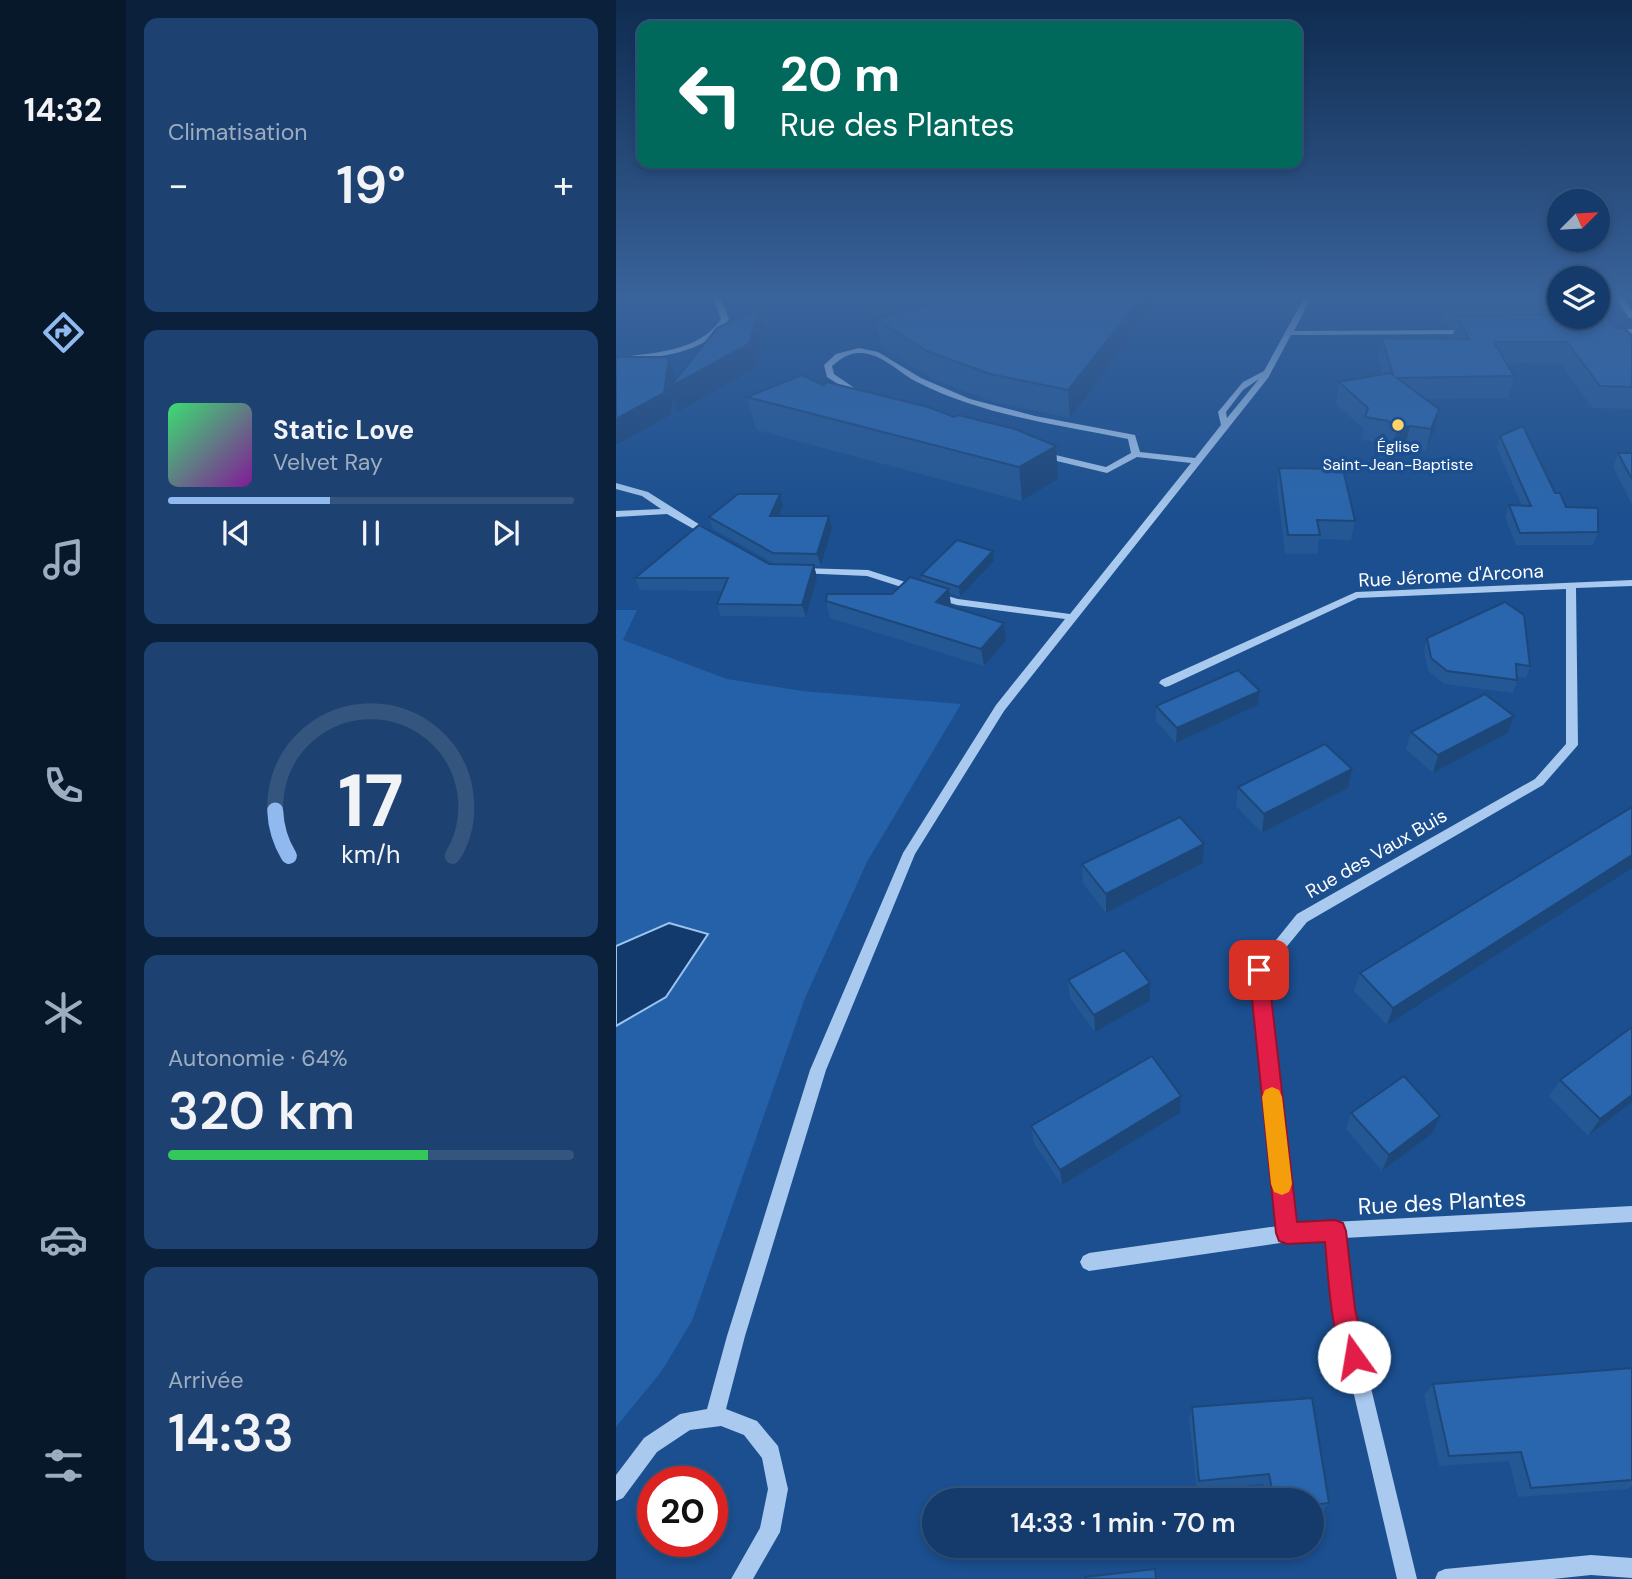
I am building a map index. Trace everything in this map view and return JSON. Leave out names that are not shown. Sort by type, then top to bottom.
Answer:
[{"type":"street","points":[[829,372],[830,375],[872,405]]},
{"type":"street","points":[[905,372],[967,401],[1035,418],[1132,437],[1136,454]]},
{"type":"street","points":[[715,1415],[736,1336],[818,1070],[909,853],[1000,708],[1267,372]]},
{"type":"street","points":[[1026,452],[1107,470],[1136,454],[1196,461]]},
{"type":"street","points":[[616,486],[631,487],[654,498],[669,512],[716,538]]},
{"type":"street","points":[[616,513],[669,512]]},
{"type":"street","points":[[787,571],[868,573],[957,602],[1072,617]]},
{"type":"street","name":"Rue Jérome d'Arcona","points":[[1165,683],[1356,595],[1632,583]]},
{"type":"street","name":"Rue des Vaux Buis","points":[[1287,1233],[1259,970],[1302,918],[1539,782],[1572,745],[1571,585]]},
{"type":"street","name":"Rue des Plantes","points":[[1089,1262],[1287,1233],[1632,1214]]},
{"type":"street","points":[[1335,1231],[1343,1309],[1407,1579]]},
{"type":"street","points":[[616,1491],[635,1459],[659,1435],[687,1420],[715,1415],[738,1418],[757,1431],[771,1450],[778,1474],[778,1503],[771,1533],[755,1563],[741,1579]]},
{"type":"street","points":[[1445,1579],[1591,1565],[1632,1568]]},
{"type":"shaded area","points":[[616,610],[637,610],[623,640],[727,679],[802,691],[961,704],[867,862],[805,998],[692,1321],[661,1372],[616,1427]]},
{"type":"shaded area","points":[[669,923],[708,934],[666,997],[616,1026],[616,946]]},
{"type":"building","points":[[616,372],[667,372],[664,393],[616,419]]},
{"type":"building","points":[[682,372],[698,372],[670,387]]},
{"type":"building","points":[[984,372],[1083,372],[1068,390]]},
{"type":"building","points":[[1511,372],[1514,376],[1397,378],[1439,409],[1431,429],[1410,426],[1397,429],[1388,421],[1365,417],[1368,408],[1339,382],[1390,373]]},
{"type":"building","points":[[1589,372],[1632,372],[1632,387],[1600,386]]},
{"type":"building","points":[[802,375],[823,385],[827,382],[928,407],[954,417],[958,415],[1015,429],[1056,446],[1019,467],[747,397]]},
{"type":"building","points":[[1523,426],[1555,493],[1560,493],[1566,507],[1598,508],[1598,532],[1520,533],[1509,505],[1531,506],[1500,436]]},
{"type":"building","points":[[1618,453],[1632,453],[1632,479]]},
{"type":"building","points":[[1279,468],[1343,469],[1355,521],[1317,520],[1320,535],[1288,535]]},
{"type":"building","points":[[738,494],[780,494],[770,516],[829,516],[817,554],[773,553],[709,517]]},
{"type":"building","points":[[699,525],[769,564],[814,565],[802,605],[717,604],[728,578],[635,578]]},
{"type":"building","points":[[957,540],[993,551],[959,587],[921,575]]},
{"type":"building","points":[[910,577],[949,589],[936,602],[1004,623],[981,649],[826,601],[827,594],[892,594]]},
{"type":"building","points":[[1505,602],[1524,615],[1530,666],[1516,664],[1517,680],[1447,671],[1431,658],[1427,638]]},
{"type":"building","points":[[1238,670],[1260,691],[1177,728],[1156,706]]},
{"type":"building","points":[[1485,694],[1514,716],[1438,755],[1411,732]]},
{"type":"building","points":[[1325,744],[1352,769],[1264,814],[1238,787]]},
{"type":"building","points":[[1632,807],[1632,855],[1393,1008],[1360,973]]},
{"type":"building","points":[[1180,817],[1204,844],[1106,894],[1082,864]]},
{"type":"building","points":[[1124,950],[1150,983],[1094,1015],[1068,980]]},
{"type":"building","points":[[1632,1027],[1632,1095],[1600,1119],[1560,1080]]},
{"type":"building","points":[[1152,1056],[1181,1096],[1060,1170],[1031,1126]]},
{"type":"building","points":[[1404,1076],[1440,1116],[1389,1155],[1351,1113]]},
{"type":"building","points":[[1632,1368],[1632,1480],[1531,1488],[1521,1452],[1449,1456],[1433,1384]]},
{"type":"building","points":[[1312,1398],[1329,1503],[1324,1504],[1324,1488],[1272,1488],[1269,1474],[1199,1481],[1192,1407]]},
{"type":"building","points":[[1155,1569],[1156,1579],[1085,1579],[1085,1577]]},
{"type":"slow traffic","points":[[1272,1097],[1282,1184]]},
{"type":"place","name":"Église Saint-Jean-Baptiste","points":[[1398,425]]},
{"type":"route","points":[[1259,970],[1287,1233],[1335,1231],[1343,1309],[1354,1357]]}]
